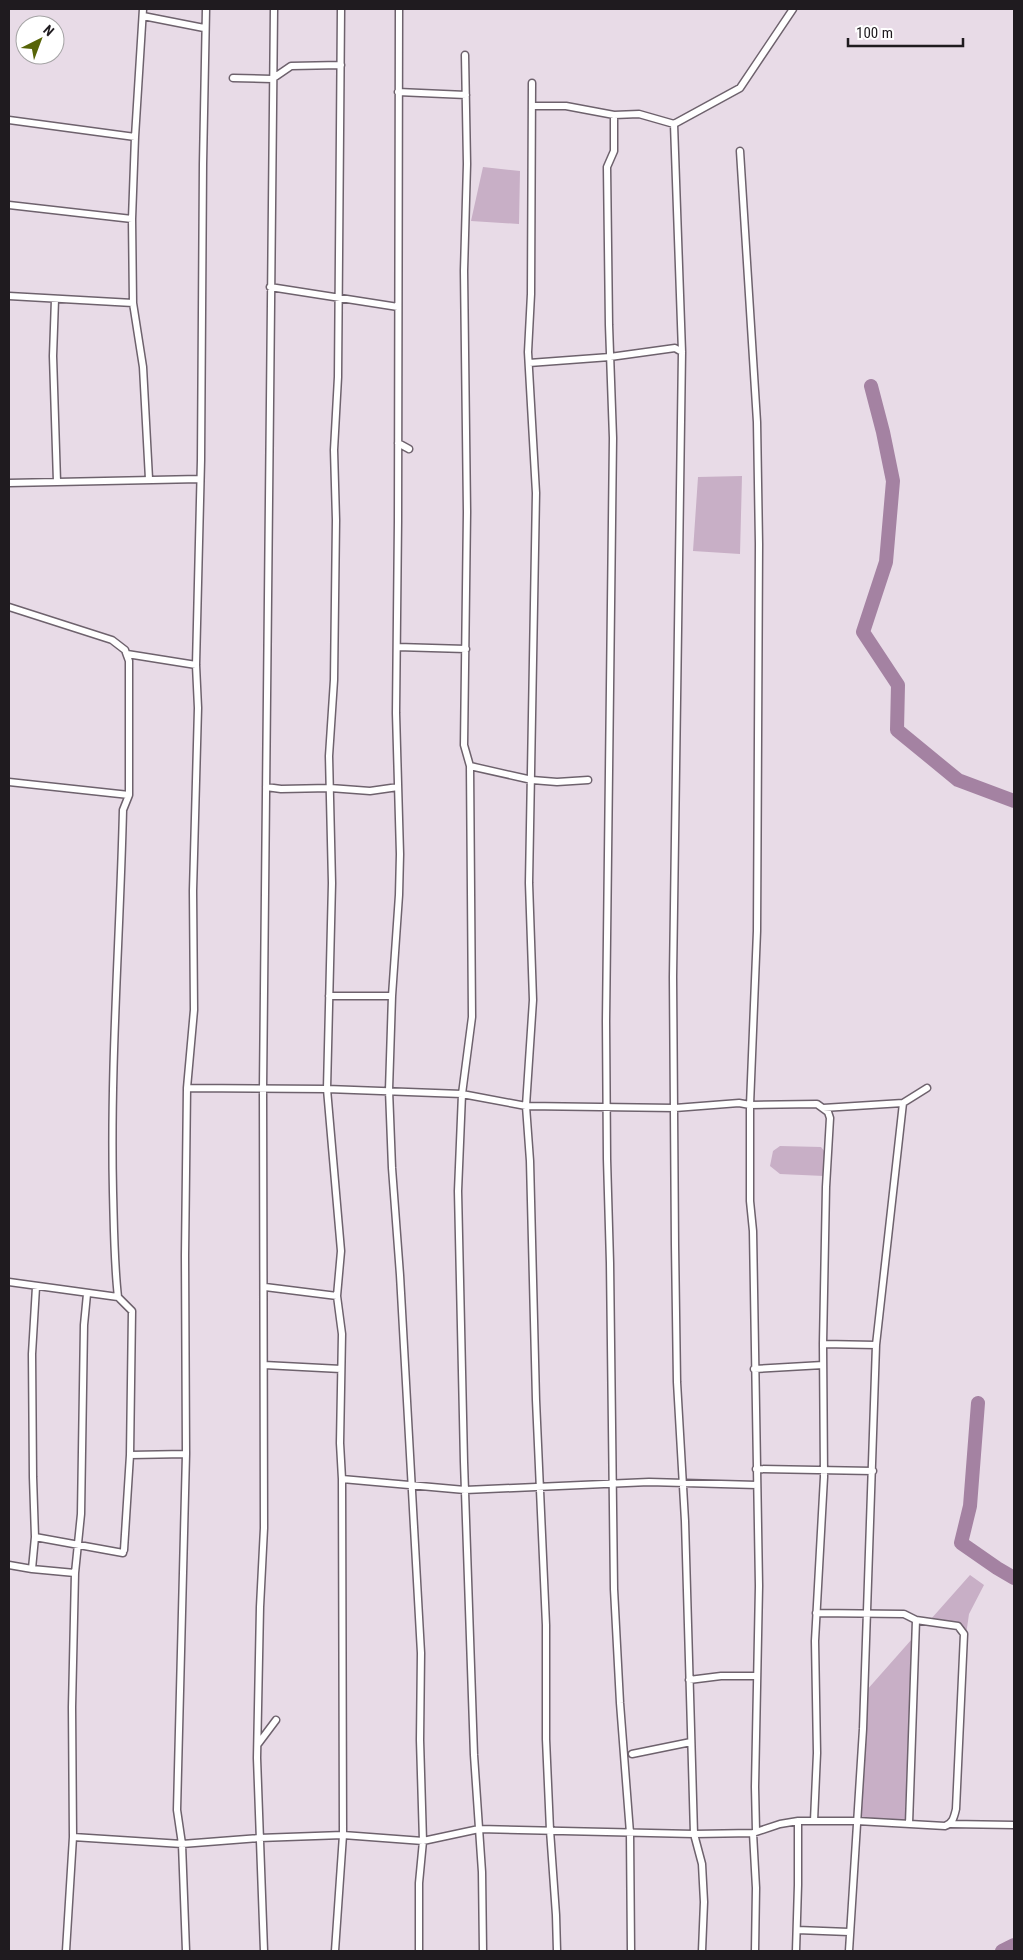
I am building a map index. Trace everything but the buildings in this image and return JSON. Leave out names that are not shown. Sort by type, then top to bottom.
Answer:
[{"type":"street","points":[[143,9],[132,219],[133,303],[143,367],[149,479]]},
{"type":"street","points":[[186,1951],[182,1844],[177,1810],[186,1454],[185,1255],[188,1088],[194,1010],[193,890],[198,708],[196,665],[200,479],[204,28],[206,9]]},
{"type":"street","points":[[264,1951],[259,1838],[258,1745],[260,1607],[264,1528],[263,1089],[274,9]]},
{"type":"street","points":[[336,1951],[343,1836],[342,1479],[340,1443],[342,1334],[337,1296],[341,1251],[327,1089],[332,883],[329,756],[334,680],[336,520],[334,450],[339,299],[341,9]]},
{"type":"street","points":[[399,9],[396,713],[400,896],[392,996],[389,1090],[421,1653],[420,1740],[423,1841],[419,1951]]},
{"type":"street","points":[[532,106],[566,106],[614,115],[638,114],[674,124],[740,88],[793,9]]},
{"type":"street","points":[[143,16],[204,28]]},
{"type":"street","points":[[465,55],[467,164],[464,271],[467,512],[464,745],[470,766],[472,1017],[462,1094],[458,1191],[465,1490],[474,1756],[482,1872],[483,1951]]},
{"type":"street","points":[[233,78],[272,79],[291,66],[341,65]]},
{"type":"street","points":[[532,83],[529,363],[536,493],[529,883],[533,1000],[526,1106],[532,1201],[536,1400],[546,1625],[546,1739],[557,1951]]},
{"type":"street","points":[[398,92],[466,95]]},
{"type":"street","points":[[614,115],[614,151],[607,167],[613,438],[606,1021],[614,1588],[620,1703],[630,1833],[631,1951]]},
{"type":"street","points":[[9,120],[135,137]]},
{"type":"street","points":[[674,124],[682,352],[673,977],[677,1372],[694,1834],[702,1864],[704,1902],[702,1951]]},
{"type":"street","points":[[740,151],[757,422],[757,931],[750,1104],[750,1201],[753,1232],[759,1586],[754,1832],[756,1888],[755,1951]]},
{"type":"street","points":[[9,206],[132,219]]},
{"type":"street","points":[[270,287],[398,307]]},
{"type":"street","points":[[9,296],[133,303]]},
{"type":"street","points":[[55,299],[53,356],[58,482]]},
{"type":"street","points":[[529,363],[610,357],[674,348],[682,352]]},
{"type":"street","points":[[398,443],[409,449]]},
{"type":"street","points":[[9,483],[200,479]]},
{"type":"street","points":[[9,607],[112,640],[126,650],[129,661],[129,795],[123,810],[114,1042],[112,1153],[118,1297]]},
{"type":"street","points":[[396,647],[466,649]]},
{"type":"street","points":[[127,654],[196,665]]},
{"type":"street","points":[[470,766],[532,780],[557,782],[588,780]]},
{"type":"street","points":[[9,782],[129,795]]},
{"type":"street","points":[[266,787],[370,791],[398,787]]},
{"type":"street","points":[[329,996],[392,996]]},
{"type":"street","points":[[188,1088],[389,1090],[462,1094],[526,1106],[675,1108],[739,1103],[817,1104],[828,1112],[830,1118],[826,1187],[823,1344],[824,1470],[815,1641],[818,1753],[814,1821]]},
{"type":"street","points":[[823,1108],[903,1103],[927,1088]]},
{"type":"street","points":[[849,1951],[868,1614],[876,1345],[903,1103]]},
{"type":"street","points":[[9,1282],[118,1297],[132,1310],[130,1455],[123,1552],[35,1537]]},
{"type":"street","points":[[32,1569],[35,1537],[32,1354],[36,1287]]},
{"type":"street","points":[[264,1287],[337,1296]]},
{"type":"street","points":[[66,1951],[73,1838],[72,1707],[75,1573],[82,1504],[84,1325],[87,1294]]},
{"type":"street","points":[[823,1344],[876,1345]]},
{"type":"street","points":[[264,1365],[341,1369]]},
{"type":"street","points":[[754,1368],[824,1365]]},
{"type":"street","points":[[130,1455],[186,1454]]},
{"type":"street","points":[[756,1469],[872,1471]]},
{"type":"street","points":[[342,1479],[465,1490],[682,1482],[757,1485]]},
{"type":"street","points":[[9,1565],[75,1573]]},
{"type":"street","points":[[816,1613],[904,1614],[916,1620],[958,1626],[964,1634],[956,1809],[954,1819],[950,1824]]},
{"type":"street","points":[[909,1824],[916,1620]]},
{"type":"street","points":[[689,1680],[721,1676],[757,1676]]},
{"type":"street","points":[[258,1745],[276,1720]]},
{"type":"street","points":[[632,1754],[692,1742]]},
{"type":"street","points":[[73,1838],[182,1844],[259,1838],[343,1836],[423,1841],[479,1829],[694,1834],[754,1832],[798,1821],[857,1821],[946,1826],[950,1824],[1014,1826]]},
{"type":"street","points":[[796,1951],[798,1821]]},
{"type":"street","points":[[797,1930],[849,1932]]},
{"type":"shaded area","points":[[483,167],[520,171],[519,224],[471,221]]},
{"type":"shaded area","points":[[742,476],[740,554],[693,551],[698,477]]},
{"type":"shaded area","points":[[780,1146],[821,1147],[825,1152],[824,1176],[780,1174],[770,1166],[773,1151]]},
{"type":"shaded area","points":[[970,1575],[984,1585],[969,1614],[966,1635],[957,1626],[931,1619]]},
{"type":"shaded area","points":[[912,1639],[905,1821],[861,1817],[866,1691]]},
{"type":"waterway","points":[[871,386],[893,481],[886,562],[863,632],[898,685],[897,730],[958,780],[1014,801]]},
{"type":"waterway","points":[[978,1403],[970,1506],[961,1543],[1014,1578]]},
{"type":"waterway","points":[[1002,1951],[1014,1945]]}]
